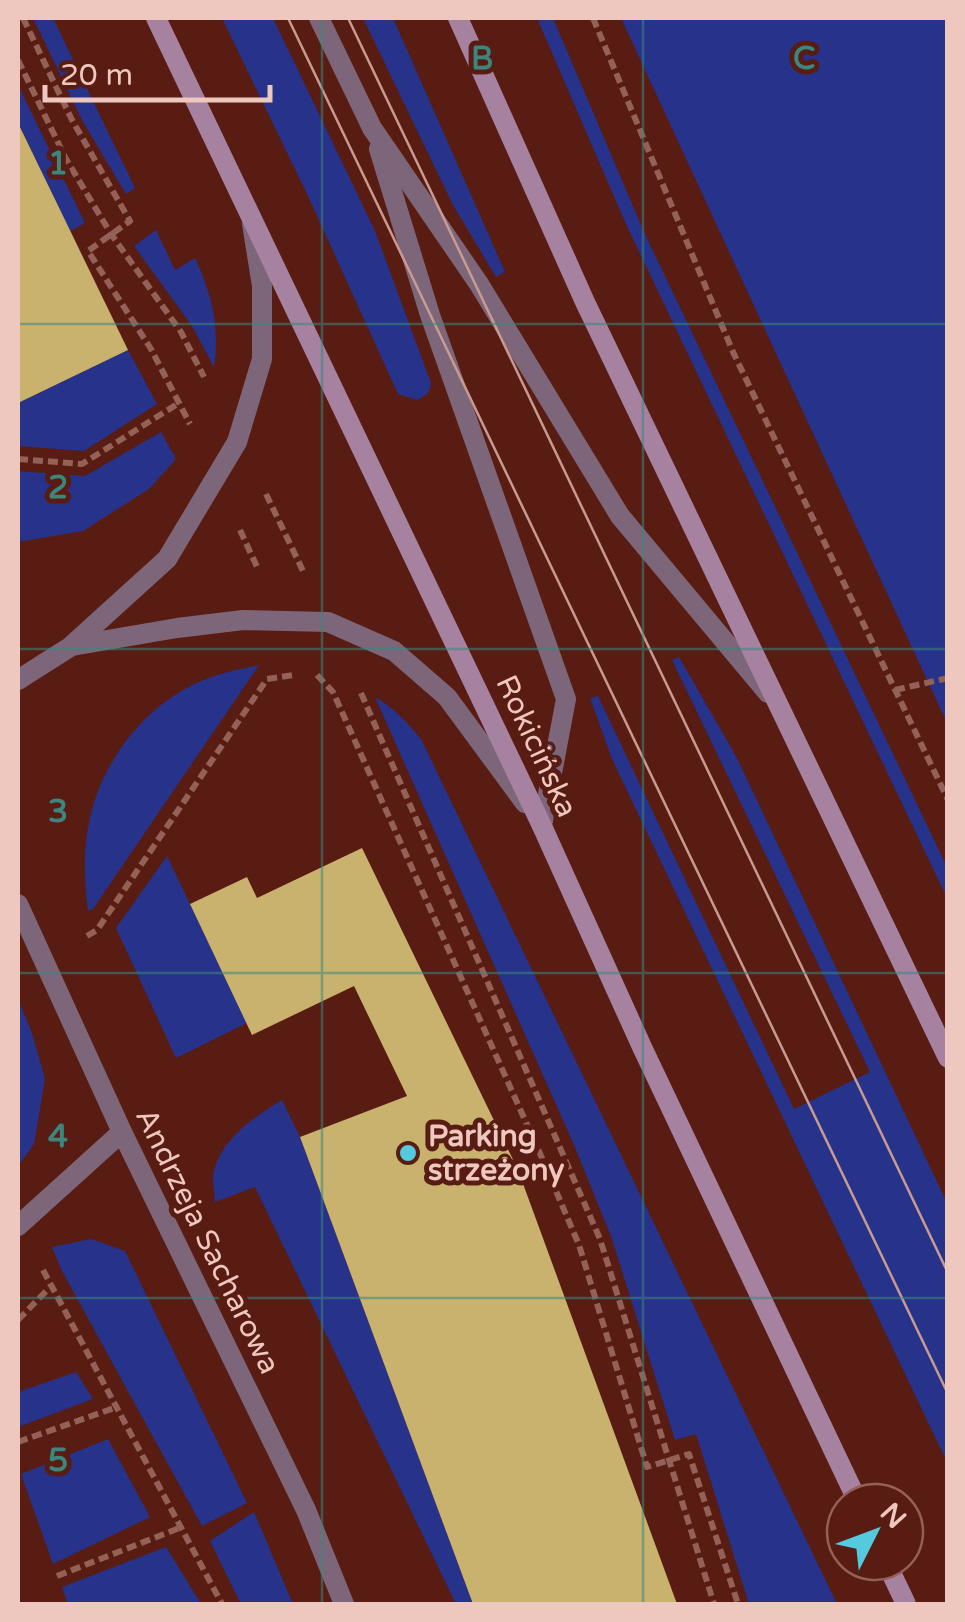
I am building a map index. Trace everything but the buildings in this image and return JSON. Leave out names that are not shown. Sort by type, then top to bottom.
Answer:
[{"type":"main road","name":"Rokicińska","points":[[156,18],[542,826],[849,1482]]},
{"type":"main road","points":[[458,18],[585,302],[948,1058]]},
{"type":"street","points":[[319,18],[372,128],[427,306],[566,699],[542,826]]},
{"type":"street","points":[[372,128],[479,284],[620,516],[779,706]]},
{"type":"street","points":[[18,680],[70,647],[167,558],[237,442],[262,359],[262,286],[250,212]]},
{"type":"street","points":[[70,647],[243,620],[328,622],[394,651],[448,697],[542,826]]},
{"type":"street","name":"Andrzeja Sacharowa","points":[[18,904],[122,1132],[306,1510],[344,1604]]},
{"type":"street","points":[[18,1226],[122,1132]]},
{"type":"path","points":[[23,18],[72,120],[130,221],[88,251],[151,349],[298,656],[333,692],[578,1245],[647,1467],[689,1454],[738,1604]]},
{"type":"path","points":[[593,18],[733,352],[948,800]]},
{"type":"path","points":[[18,60],[66,159],[110,234],[181,332],[262,488],[370,712],[600,1238],[714,1604]]},
{"type":"path","points":[[18,459],[82,464],[179,403]]},
{"type":"path","points":[[42,957],[97,930],[268,680],[314,672]]},
{"type":"path","points":[[895,690],[948,678]]},
{"type":"path","points":[[18,1226],[222,1604]]},
{"type":"path","points":[[18,1320],[52,1286]]},
{"type":"path","points":[[18,1442],[116,1407]]},
{"type":"path","points":[[57,1576],[182,1527]]},
{"type":"shaded area","points":[[33,18],[53,18],[135,188],[126,194],[82,120]]},
{"type":"shaded area","points":[[222,18],[273,18],[375,231],[431,383],[429,392],[420,399],[398,394]]},
{"type":"shaded area","points":[[363,18],[393,18],[505,272],[496,277],[453,205]]},
{"type":"shaded area","points":[[537,18],[553,18],[644,232],[947,867],[947,898],[625,222]]},
{"type":"shaded area","points":[[621,18],[947,18],[947,723]]},
{"type":"shaded area","points":[[18,85],[85,223],[70,231],[18,122]]},
{"type":"shaded area","points":[[156,230],[175,270],[195,258],[201,271],[215,324],[214,367],[192,326],[134,246]]},
{"type":"shaded area","points":[[128,350],[157,404],[84,451],[18,446],[18,403]]},
{"type":"shaded area","points":[[161,432],[176,459],[149,489],[83,531],[18,542],[18,471],[85,476]]},
{"type":"shaded area","points":[[679,657],[737,758],[947,1203],[947,1462],[612,759],[590,698],[598,696],[794,1109],[870,1072],[672,660]]},
{"type":"shaded area","points":[[259,665],[88,911],[88,829],[96,796],[117,753],[148,717],[185,689],[212,677]]},
{"type":"shaded area","points":[[375,697],[421,739],[837,1604],[749,1604],[696,1434],[675,1440],[611,1236]]},
{"type":"shaded area","points":[[167,856],[247,1023],[176,1058],[116,928]]},
{"type":"shaded area","points":[[18,999],[45,1079],[34,1144],[18,1166]]},
{"type":"shaded area","points":[[282,1100],[300,1137],[473,1604],[456,1604],[255,1187],[215,1202],[216,1165],[229,1142],[249,1122]]},
{"type":"shaded area","points":[[91,1239],[125,1251],[247,1503],[202,1526],[52,1247]]},
{"type":"shaded area","points":[[76,1372],[93,1399],[18,1427],[18,1392]]},
{"type":"shaded area","points":[[108,1439],[150,1517],[53,1564],[21,1474]]},
{"type":"shaded area","points":[[254,1512],[293,1604],[241,1604],[210,1541]]},
{"type":"shaded area","points":[[166,1547],[201,1604],[68,1604],[62,1587]]},
{"type":"tram line","points":[[288,18],[948,1394]]},
{"type":"tram line","points":[[348,18],[948,1273]]},
{"type":"place","name":"Parking strzeżony","points":[[408,1153]]}]
